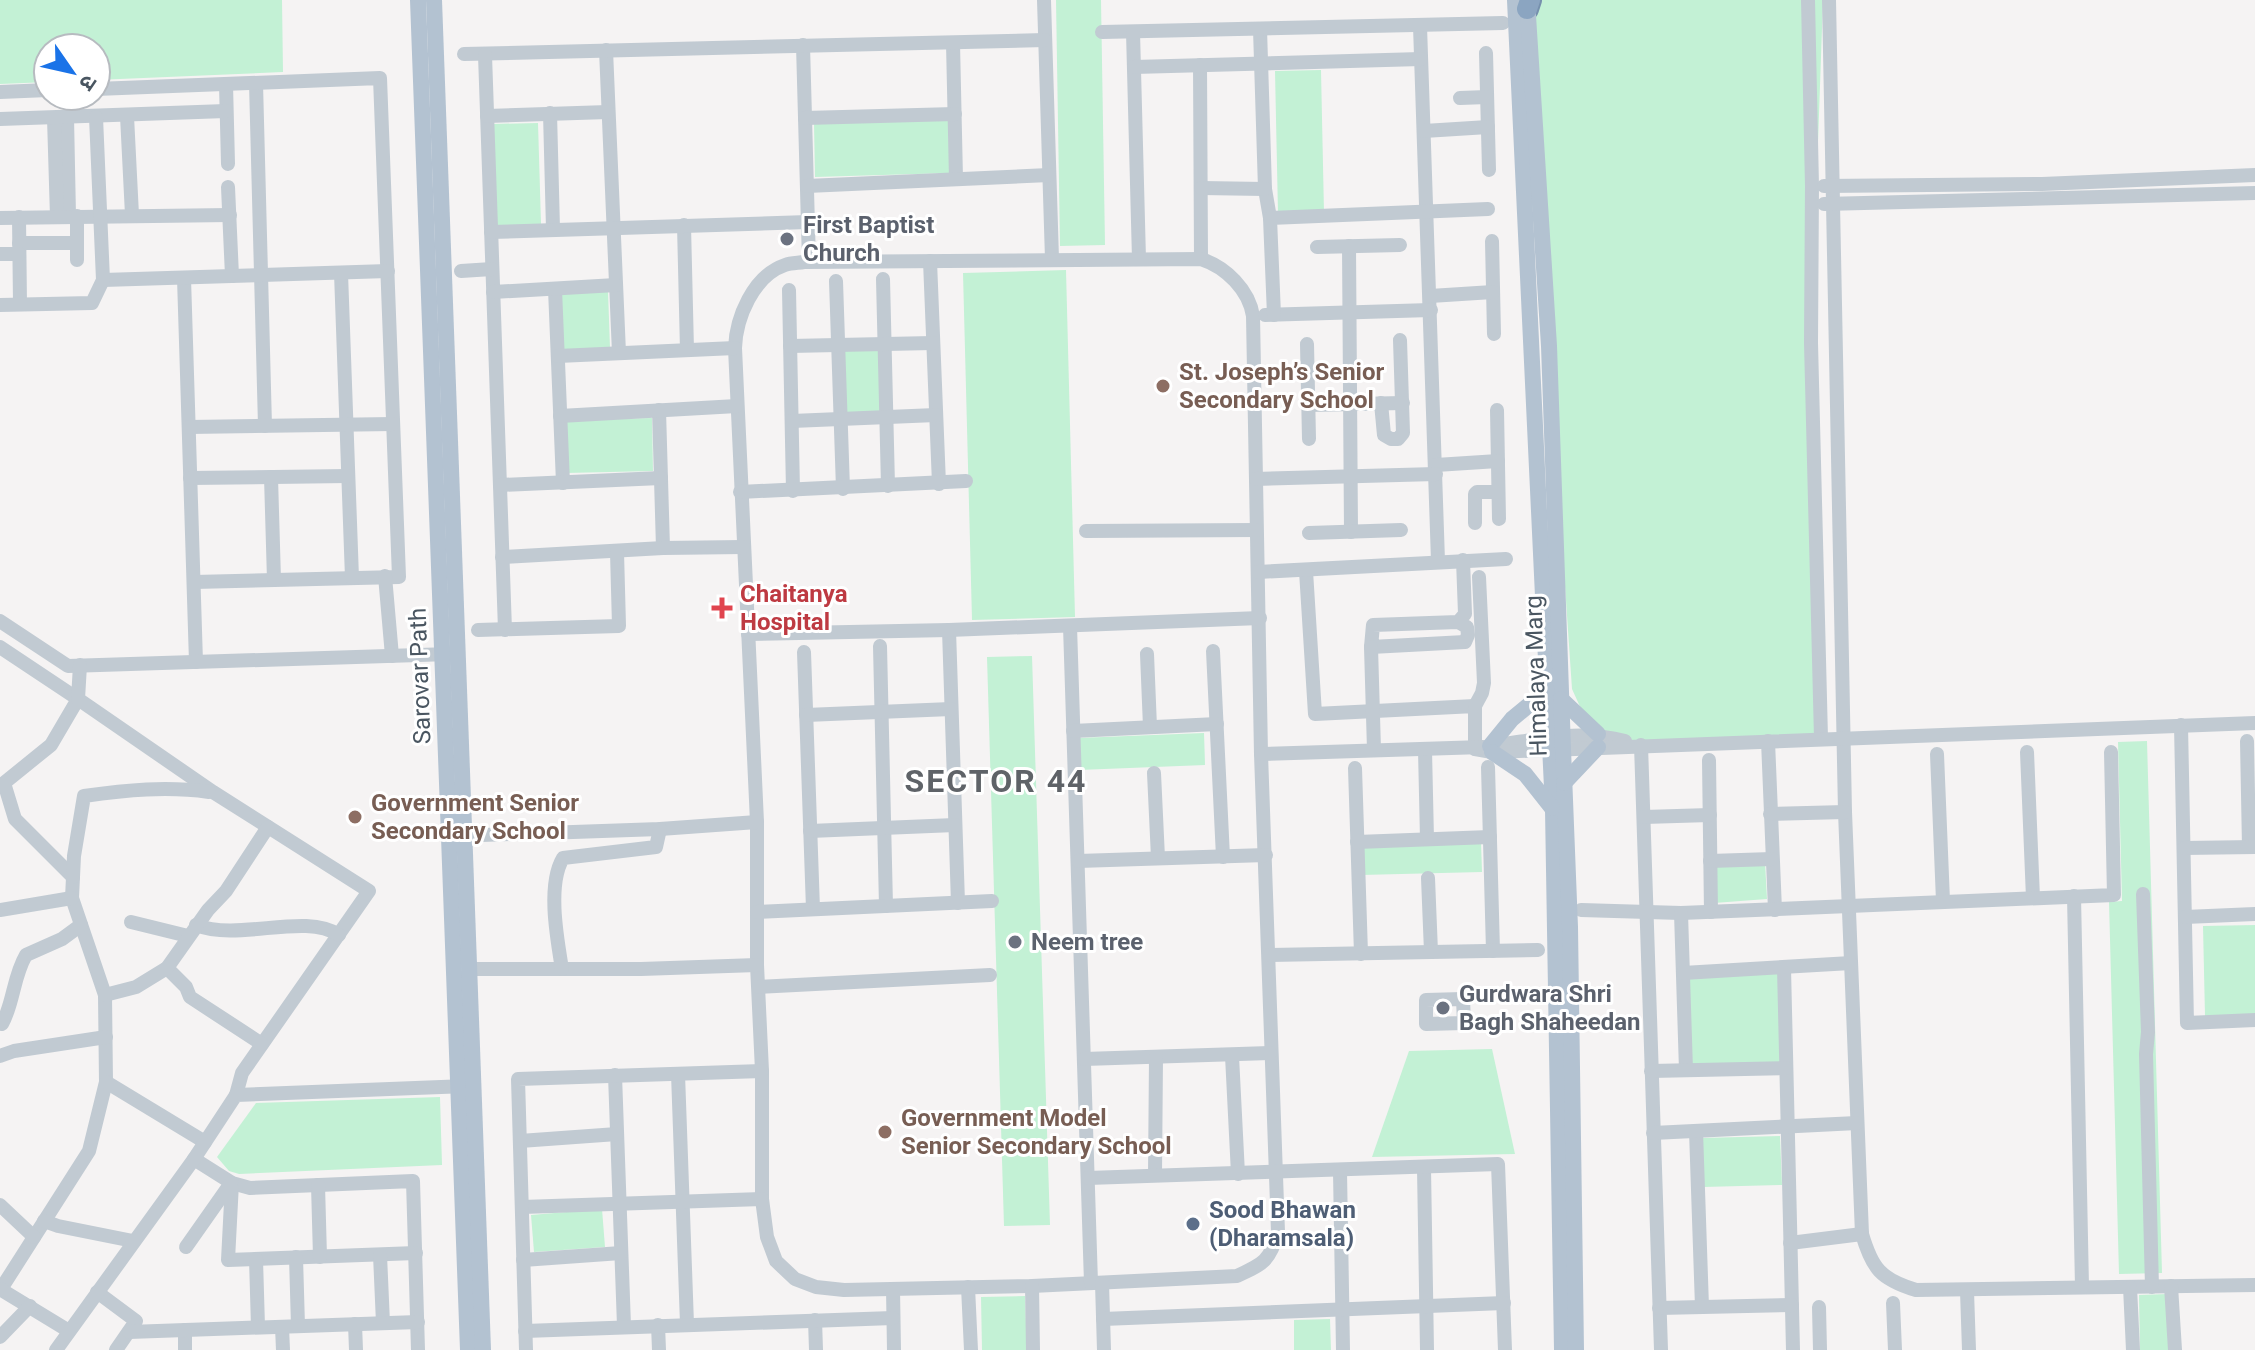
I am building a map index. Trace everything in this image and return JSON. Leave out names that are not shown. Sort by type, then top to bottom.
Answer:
[{"type":"main road","name":"Sarovar Path","points":[[431,2],[466,1086],[483,1350]]},
{"type":"main road","name":"Himalaya Marg","points":[[1525,2],[1549,346],[1562,1350]]},
{"type":"main road","points":[[1553,809],[1525,774],[1486,753],[1512,719],[1554,695],[1598,741],[1564,783]]},
{"type":"main road","name":"Himalaya Marg","points":[[1556,743],[1564,783],[1570,927],[1576,1350]]},
{"type":"main road","name":"Sarovar Path","points":[[457,836],[469,969],[466,1086],[468,1350]]},
{"type":"street","points":[[1044,0],[1052,259]]},
{"type":"street","points":[[1808,0],[1811,343],[1821,738]]},
{"type":"street","points":[[1829,0],[1845,812],[1862,1234],[1870,1260],[1896,1284],[1916,1290],[2255,1285]]},
{"type":"street","points":[[1102,32],[1503,23]]},
{"type":"street","points":[[1420,26],[1438,561]]},
{"type":"street","points":[[1260,29],[1265,189],[1270,218],[1274,315]]},
{"type":"street","points":[[1133,32],[1139,259]]},
{"type":"street","points":[[464,54],[1045,40]]},
{"type":"street","points":[[953,43],[956,179]]},
{"type":"street","points":[[803,45],[809,262]]},
{"type":"street","points":[[606,50],[619,353]]},
{"type":"street","points":[[1486,53],[1489,170]]},
{"type":"street","points":[[485,55],[505,630]]},
{"type":"street","points":[[1134,67],[1421,59]]},
{"type":"street","points":[[1200,65],[1201,259]]},
{"type":"street","points":[[112,88],[380,78],[399,577],[194,582]]},
{"type":"street","points":[[256,83],[265,426]]},
{"type":"street","points":[[226,84],[228,164]]},
{"type":"street","points":[[148,87],[148,115]]},
{"type":"street","points":[[0,92],[32,91]]},
{"type":"street","points":[[1460,98],[1487,97]]},
{"type":"street","points":[[0,119],[226,111]]},
{"type":"street","points":[[487,116],[608,112]]},
{"type":"street","points":[[550,113],[553,229]]},
{"type":"street","points":[[805,118],[955,114]]},
{"type":"street","points":[[127,116],[132,215]]},
{"type":"street","points":[[0,305],[92,303],[103,280],[96,117]]},
{"type":"street","points":[[60,118],[68,216],[76,243],[77,260]]},
{"type":"street","points":[[1424,131],[1488,127]]},
{"type":"street","points":[[807,186],[1049,175]]},
{"type":"street","points":[[1812,186],[2042,184],[2255,175]]},
{"type":"street","points":[[228,187],[232,276]]},
{"type":"street","points":[[1201,188],[1265,189]]},
{"type":"street","points":[[1812,204],[2255,193]]},
{"type":"street","points":[[1270,218],[1488,209]]},
{"type":"street","points":[[0,218],[230,215]]},
{"type":"street","points":[[19,217],[20,304]]},
{"type":"street","points":[[491,232],[808,222]]},
{"type":"street","points":[[684,225],[687,350]]},
{"type":"street","points":[[1492,241],[1494,334]]},
{"type":"street","points":[[0,254],[19,248],[76,243]]},
{"type":"street","points":[[1317,247],[1400,245]]},
{"type":"street","points":[[1349,246],[1351,532]]},
{"type":"street","points":[[1139,259],[1201,259],[1210,262],[1231,276],[1251,305],[1253,316],[1261,754],[1278,1232],[1272,1253],[1261,1265],[1237,1276],[1032,1286],[816,1287],[795,1279],[776,1261],[767,1237],[762,1199],[757,822],[735,348],[743,309],[756,289],[784,265],[809,262],[1139,259]]},
{"type":"street","points":[[930,261],[939,484]]},
{"type":"street","points":[[461,271],[492,269]]},
{"type":"street","points":[[103,280],[388,271]]},
{"type":"street","points":[[341,273],[352,578]]},
{"type":"street","points":[[184,278],[196,662]]},
{"type":"street","points":[[883,279],[888,486]]},
{"type":"street","points":[[836,281],[843,489]]},
{"type":"street","points":[[493,292],[616,285]]},
{"type":"street","points":[[555,289],[563,483]]},
{"type":"street","points":[[789,290],[793,491]]},
{"type":"street","points":[[1253,316],[1349,314],[1493,292]]},
{"type":"street","points":[[1381,403],[1384,435],[1398,439],[1403,433],[1400,340]]},
{"type":"street","points":[[790,346],[933,343]]},
{"type":"street","points":[[1307,344],[1309,439]]},
{"type":"street","points":[[558,356],[735,348]]},
{"type":"street","points":[[1308,405],[1403,403]]},
{"type":"street","points":[[560,416],[737,406]]},
{"type":"street","points":[[659,410],[663,548]]},
{"type":"street","points":[[1497,410],[1499,519]]},
{"type":"street","points":[[792,421],[936,415]]},
{"type":"street","points":[[189,427],[393,424]]},
{"type":"street","points":[[1256,479],[1436,470],[1498,461]]},
{"type":"street","points":[[190,478],[348,476]]},
{"type":"street","points":[[271,477],[274,580]]},
{"type":"street","points":[[500,485],[661,478]]},
{"type":"street","points":[[740,492],[966,481]]},
{"type":"street","points":[[1475,523],[1475,494],[1498,492]]},
{"type":"street","points":[[1086,531],[1256,530]]},
{"type":"street","points":[[1309,533],[1401,530]]},
{"type":"street","points":[[502,557],[743,547]]},
{"type":"street","points":[[478,630],[619,626],[617,552]]},
{"type":"street","points":[[1258,572],[1506,559]]},
{"type":"street","points":[[1458,622],[1465,614],[1463,560]]},
{"type":"street","points":[[1306,571],[1315,714],[1475,706]]},
{"type":"street","points":[[385,576],[392,656]]},
{"type":"street","points":[[1479,577],[1482,693],[1475,706],[1486,753],[1493,951]]},
{"type":"street","points":[[748,634],[1260,618]]},
{"type":"street","points":[[0,621],[68,666],[450,654]]},
{"type":"street","points":[[1374,750],[1371,710],[1373,625],[1458,622],[1467,627],[1465,642],[1469,653],[1483,654]]},
{"type":"street","points":[[1070,626],[1088,1178],[1104,1350]]},
{"type":"street","points":[[949,630],[958,903]]},
{"type":"street","points":[[1371,647],[1465,642]]},
{"type":"street","points":[[880,646],[886,906]]},
{"type":"street","points":[[0,647],[213,792],[369,891],[242,1073],[236,1095],[194,1159],[56,1350]]},
{"type":"street","points":[[1213,651],[1223,857]]},
{"type":"street","points":[[804,652],[813,909]]},
{"type":"street","points":[[1147,654],[1150,727]]},
{"type":"street","points":[[73,877],[15,819],[4,783],[51,745],[78,699],[80,665]]},
{"type":"street","points":[[806,715],[951,709]]},
{"type":"street","points":[[1261,754],[1374,750],[1486,753],[1556,743],[1598,741],[1641,745],[2255,723]]},
{"type":"street","points":[[1073,731],[1217,724]]},
{"type":"street","points":[[2181,725],[2187,1023],[2255,1020]]},
{"type":"street","points":[[1768,741],[1775,910]]},
{"type":"street","points":[[2184,848],[2252,847],[2247,741]]},
{"type":"street","points":[[1641,745],[1661,1350]]},
{"type":"street","points":[[1425,750],[1427,839]]},
{"type":"street","points":[[2027,752],[2033,898]]},
{"type":"street","points":[[1581,910],[1681,913],[2114,895],[2111,752]]},
{"type":"street","points":[[1937,754],[1943,901]]},
{"type":"street","points":[[1709,760],[1711,912]]},
{"type":"street","points":[[1355,768],[1361,954]]},
{"type":"street","points":[[1154,773],[1158,858]]},
{"type":"street","points":[[69,1331],[1,1289],[89,1151],[106,1082],[105,995],[72,898],[84,796],[178,788],[213,792]]},
{"type":"street","points":[[1770,814],[1845,812]]},
{"type":"street","points":[[0,815],[15,819]]},
{"type":"street","points":[[1644,817],[1710,815]]},
{"type":"street","points":[[457,836],[660,829],[757,822]]},
{"type":"street","points":[[810,831],[955,825]]},
{"type":"street","points":[[105,995],[136,987],[167,968],[192,931],[226,891],[268,827]]},
{"type":"street","points":[[562,969],[556,933],[555,884],[557,869],[563,858],[656,847],[660,829]]},
{"type":"street","points":[[1357,842],[1490,837]]},
{"type":"street","points":[[1078,861],[1266,855]]},
{"type":"street","points":[[1710,861],[1772,859]]},
{"type":"street","points":[[1428,878],[1431,952]]},
{"type":"street","points":[[2143,894],[2152,1287]]},
{"type":"street","points":[[2074,896],[2082,1287]]},
{"type":"street","points":[[0,910],[72,898]]},
{"type":"street","points":[[757,912],[992,901]]},
{"type":"street","points":[[1681,913],[1686,1070]]},
{"type":"street","points":[[2185,917],[2255,914]]},
{"type":"street","points":[[131,922],[192,931],[224,932],[308,926],[331,930],[339,935]]},
{"type":"street","points":[[2,1024],[11,1003],[15,979],[26,955],[62,939],[81,925]]},
{"type":"street","points":[[1269,955],[1538,950]]},
{"type":"street","points":[[1683,973],[1851,963]]},
{"type":"street","points":[[469,969],[757,965]]},
{"type":"street","points":[[167,968],[186,987],[190,997],[262,1044]]},
{"type":"street","points":[[1784,968],[1793,1350]]},
{"type":"street","points":[[759,987],[990,975]]},
{"type":"street","points":[[0,1056],[14,1051],[106,1037]]},
{"type":"street","points":[[1084,1059],[1270,1053]]},
{"type":"street","points":[[1232,1056],[1238,1174]]},
{"type":"street","points":[[1155,1175],[1156,1057]]},
{"type":"street","points":[[1651,1071],[1786,1068]]},
{"type":"street","points":[[526,1350],[518,1079],[762,1071]]},
{"type":"street","points":[[678,1074],[687,1324]]},
{"type":"street","points":[[615,1075],[624,1326]]},
{"type":"street","points":[[106,1082],[205,1142]]},
{"type":"street","points":[[236,1095],[466,1086]]},
{"type":"street","points":[[1653,1133],[1857,1123]]},
{"type":"street","points":[[1696,1131],[1702,1307]]},
{"type":"street","points":[[520,1141],[617,1134]]},
{"type":"street","points":[[194,1159],[232,1183],[250,1188],[413,1181],[418,1350]]},
{"type":"street","points":[[1088,1178],[1498,1164],[1505,1350]]},
{"type":"street","points":[[1424,1168],[1427,1350]]},
{"type":"street","points":[[1340,1171],[1343,1350]]},
{"type":"street","points":[[186,1247],[232,1183]]},
{"type":"street","points":[[232,1183],[226,1258],[231,1260],[416,1253]]},
{"type":"street","points":[[318,1185],[320,1257]]},
{"type":"street","points":[[522,1207],[762,1199]]},
{"type":"street","points":[[0,1205],[34,1237]]},
{"type":"street","points":[[44,1221],[133,1241]]},
{"type":"street","points":[[1790,1243],[1862,1234]]},
{"type":"street","points":[[523,1260],[621,1253]]},
{"type":"street","points":[[380,1255],[383,1323]]},
{"type":"street","points":[[296,1257],[298,1326]]},
{"type":"street","points":[[256,1259],[258,1327]]},
{"type":"street","points":[[1032,1286],[1033,1350]]},
{"type":"street","points":[[2171,1286],[2175,1350]]},
{"type":"street","points":[[968,1287],[971,1350]]},
{"type":"street","points":[[2130,1287],[2133,1350]]},
{"type":"street","points":[[893,1289],[894,1350]]},
{"type":"street","points":[[1967,1291],[1969,1350]]},
{"type":"street","points":[[97,1292],[136,1321],[116,1350]]},
{"type":"street","points":[[1103,1319],[1504,1303]]},
{"type":"street","points":[[1893,1303],[1895,1350]]},
{"type":"street","points":[[1659,1308],[1792,1305]]},
{"type":"street","points":[[0,1337],[30,1306]]},
{"type":"street","points":[[1819,1307],[1820,1350]]},
{"type":"street","points":[[525,1331],[893,1318]]},
{"type":"street","points":[[815,1320],[816,1350]]},
{"type":"street","points":[[129,1332],[418,1322]]},
{"type":"street","points":[[355,1324],[356,1350]]},
{"type":"street","points":[[658,1325],[659,1350]]},
{"type":"street","points":[[282,1327],[283,1350]]},
{"type":"street","points":[[185,1330],[185,1350]]},
{"type":"green space","points":[[0,0],[282,0],[283,72],[112,79],[112,32],[32,32],[32,83],[0,84]]},
{"type":"green space","points":[[1056,0],[1101,0],[1105,245],[1060,246]]},
{"type":"green space","points":[[1530,0],[1823,0],[1811,343],[1821,738],[1597,744],[1572,689],[1540,218]]},
{"type":"green space","points":[[1321,70],[1324,213],[1278,214],[1275,71]]},
{"type":"green space","points":[[948,119],[950,173],[815,177],[814,124]]},
{"type":"green space","points":[[538,123],[541,224],[496,226],[493,124]]},
{"type":"green space","points":[[1066,270],[1075,617],[972,620],[963,273]]},
{"type":"green space","points":[[608,291],[610,348],[563,350],[560,293]]},
{"type":"green space","points":[[880,348],[881,413],[845,414],[844,349]]},
{"type":"green space","points":[[652,418],[653,471],[566,473],[565,420]]},
{"type":"green space","points":[[1032,656],[1050,1225],[1004,1226],[987,657]]},
{"type":"green space","points":[[1204,733],[1205,765],[1079,770],[1078,738]]},
{"type":"green space","points":[[2147,741],[2162,1273],[2119,1274],[2109,902],[2122,901],[2118,742]]},
{"type":"green space","points":[[1481,842],[1482,872],[1361,875],[1361,845]]},
{"type":"green space","points":[[1765,862],[1767,899],[1714,903],[1712,865]]},
{"type":"green space","points":[[2255,925],[2255,1015],[2205,1016],[2203,926]]},
{"type":"green space","points":[[1778,972],[1780,1062],[1690,1065],[1687,975]]},
{"type":"green space","points":[[1492,1049],[1515,1154],[1372,1157],[1409,1051]]},
{"type":"green space","points":[[440,1097],[442,1165],[239,1174],[229,1171],[217,1157],[256,1103]]},
{"type":"green space","points":[[1780,1136],[1782,1185],[1703,1187],[1702,1138]]},
{"type":"green space","points":[[602,1209],[605,1247],[534,1252],[531,1215]]},
{"type":"green space","points":[[2168,1294],[2170,1350],[2140,1350],[2139,1295]]},
{"type":"green space","points":[[1025,1296],[1027,1350],[982,1350],[981,1297]]},
{"type":"green space","points":[[1330,1319],[1331,1350],[1294,1350],[1294,1320]]},
{"type":"place","name":"First Baptist Church","points":[[787,239]]},
{"type":"place","name":"St. Joseph’s Senior Secondary School","points":[[1163,386]]},
{"type":"place","name":"Chaitanya Hospital","points":[[722,608]]},
{"type":"place","name":"Government Senior Secondary School","points":[[355,817]]},
{"type":"place","name":"Neem tree","points":[[1015,942]]},
{"type":"place","name":"Gurdwara Shri Bagh Shaheedan","points":[[1443,1008]]},
{"type":"place","name":"Government Model Senior Secondary School","points":[[885,1132]]},
{"type":"place","name":"Sood Bhawan (Dharamsala)","points":[[1193,1224]]},
{"type":"district","name":"SECTOR 44","points":[[996,781]]}]
